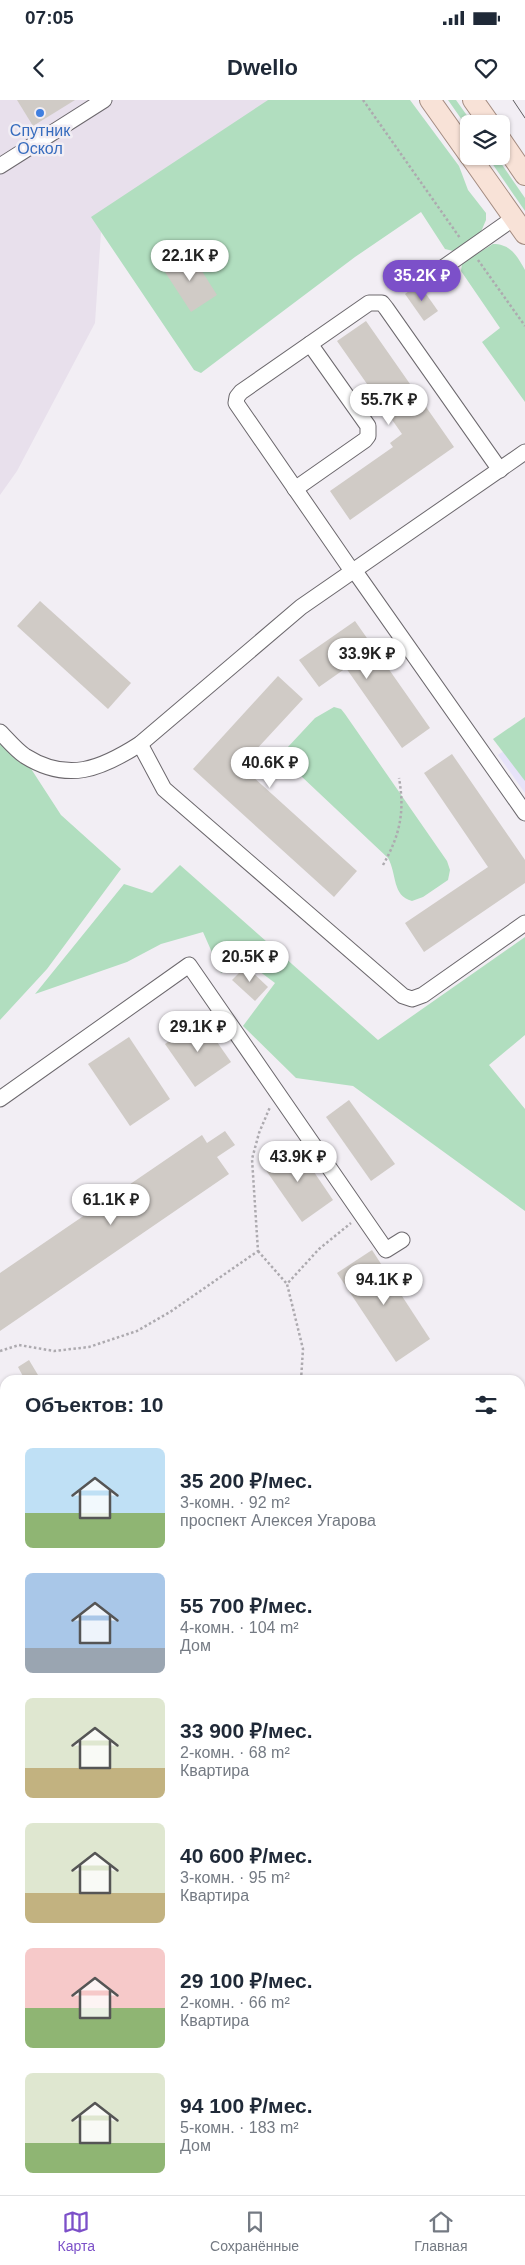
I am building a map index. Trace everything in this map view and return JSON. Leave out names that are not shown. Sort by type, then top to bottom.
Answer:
[{"type":"main road","points":[[430,100],[460,143]]},
{"type":"main road","points":[[473,100],[484,115]]},
{"type":"main road","points":[[510,153],[525,175]]},
{"type":"main road","points":[[475,165],[519,226]]},
{"type":"lane","points":[[0,166],[104,100]]},
{"type":"lane","points":[[437,272],[469,249],[519,226]]},
{"type":"lane","points":[[500,470],[382,303],[369,303],[241,392],[237,398],[236,403],[295,489],[525,813]]},
{"type":"lane","points":[[295,489],[365,440],[369,432],[368,426],[310,344]]},
{"type":"lane","points":[[0,732],[24,756],[50,768],[77,771],[100,767],[140,744],[301,607],[525,452]]},
{"type":"lane","points":[[140,744],[164,789],[403,996],[412,999],[423,995],[525,924]]},
{"type":"lane","points":[[0,1099],[189,965],[386,1250],[402,1240]]},
{"type":"path","points":[[363,100],[525,326]]},
{"type":"path","points":[[383,864],[395,843],[401,825],[403,805],[399,778]]},
{"type":"path","points":[[276,1091],[259,1132],[252,1159],[258,1251],[287,1284],[303,1349],[301,1375]]},
{"type":"path","points":[[287,1284],[319,1249],[362,1214]]},
{"type":"path","points":[[0,1351],[20,1345],[54,1351],[89,1347],[137,1331],[170,1312],[258,1251]]},
{"type":"shaded area","points":[[0,100],[281,100],[102,217],[95,323],[17,471],[0,495]]},
{"type":"shaded area","points":[[525,736],[525,793],[498,755]]},
{"type":"green space","points":[[268,100],[410,100],[459,166],[468,190],[486,213],[486,220],[480,234],[453,251],[445,249],[421,212],[355,257],[201,373],[194,370],[91,217]]},
{"type":"green space","points":[[448,100],[456,100],[467,115],[460,115],[460,117]]},
{"type":"green space","points":[[493,165],[502,165],[525,198],[525,211]]},
{"type":"green space","points":[[493,244],[504,246],[513,252],[525,270],[525,402],[482,342],[500,328],[461,271],[462,263]]},
{"type":"green space","points":[[334,707],[341,709],[345,714],[447,861],[450,870],[448,880],[423,897],[412,901],[401,894],[388,858],[283,759],[283,753],[315,718]]},
{"type":"green space","points":[[525,717],[525,781],[493,739]]},
{"type":"green space","points":[[0,734],[26,761],[61,815],[121,869],[47,969],[0,1020]]},
{"type":"green space","points":[[180,865],[378,1040],[525,937],[525,1035],[489,1065],[525,1109],[525,1211],[353,1086],[296,1078],[243,1026],[275,983],[243,959],[221,973],[203,932],[161,944],[127,962],[35,994],[124,884],[152,893]]},
{"type":"building","name":"Спутник Оскол","points":[[17,100],[75,100],[33,126]]},
{"type":"building","points":[[190,252],[217,295],[191,312],[163,269]]},
{"type":"building","points":[[419,284],[438,311],[424,321],[405,294]]},
{"type":"building","points":[[366,321],[454,447],[350,520],[330,491],[393,447],[390,443],[402,434],[337,341]]},
{"type":"building","points":[[40,601],[131,683],[108,709],[17,626]]},
{"type":"building","points":[[355,621],[430,728],[402,748],[346,668],[319,687],[299,660]]},
{"type":"building","points":[[278,676],[303,699],[241,766],[357,871],[334,897],[193,769]]},
{"type":"building","points":[[452,754],[525,860],[525,883],[424,952],[405,923],[488,867],[424,773]]},
{"type":"building","points":[[246,966],[268,987],[255,1001],[232,980]]},
{"type":"building","points":[[201,1019],[231,1062],[195,1087],[165,1044]]},
{"type":"building","points":[[129,1037],[170,1099],[130,1126],[88,1064]]},
{"type":"building","points":[[349,1100],[395,1164],[371,1181],[326,1117]]},
{"type":"building","points":[[225,1131],[235,1145],[217,1157],[229,1174],[0,1331],[0,1273],[202,1135],[207,1143]]},
{"type":"building","points":[[295,1144],[333,1200],[302,1222],[263,1166]]},
{"type":"building","points":[[372,1250],[430,1339],[396,1362],[337,1273]]},
{"type":"building","points":[[29,1360],[38,1375],[22,1375],[18,1367]]},
{"type":"tram line","points":[[513,100],[525,118]]},
{"type":"place","name":"Спутник Оскол","points":[[40,113]]}]
